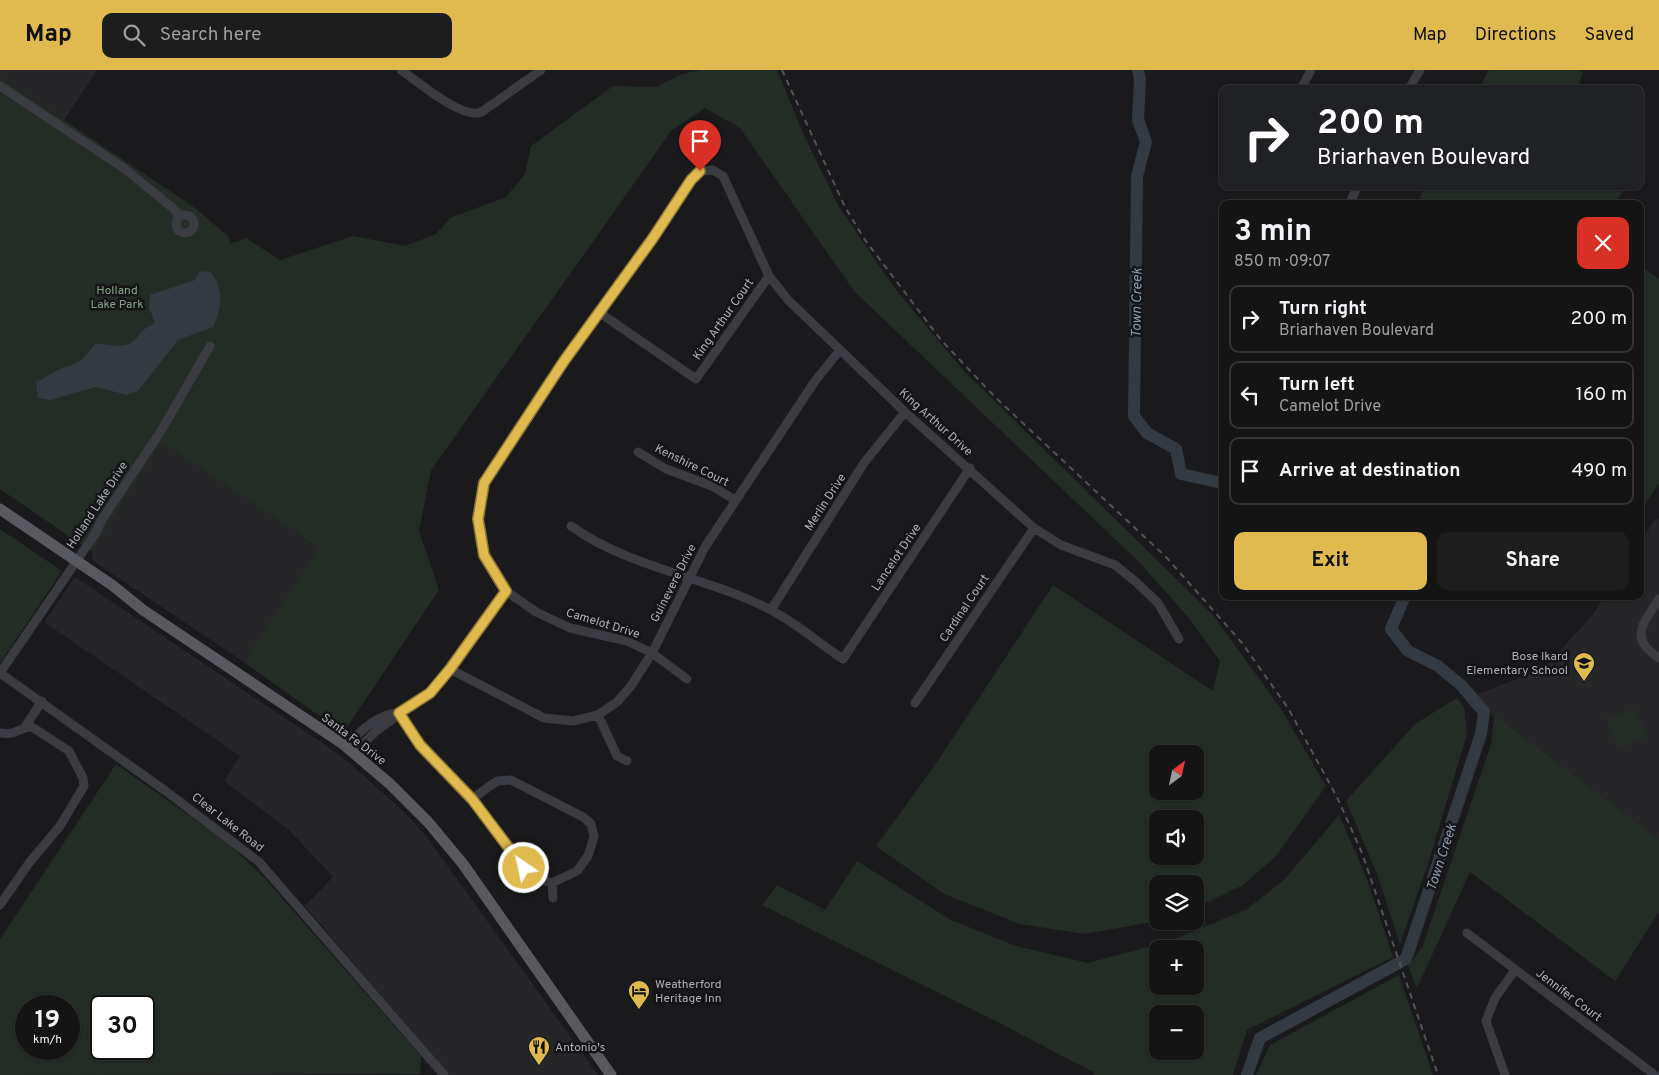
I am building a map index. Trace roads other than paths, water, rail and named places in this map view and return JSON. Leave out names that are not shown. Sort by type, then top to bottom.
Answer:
[{"type":"main road","name":"Santa Fe Drive","points":[[0,509],[112,584],[143,610],[345,746],[390,784],[428,822],[463,864],[611,1075]]},
{"type":"street","points":[[401,70],[458,109],[474,115],[483,111],[541,70]]},
{"type":"street","points":[[1303,85],[1311,70]]},
{"type":"street","points":[[1411,85],[1420,70]]},
{"type":"street","points":[[0,86],[125,169],[174,209],[179,216]]},
{"type":"street","name":"Camelot Drive","points":[[687,679],[652,652],[627,641],[570,628],[536,612],[506,591],[484,555],[478,519],[484,483],[564,361],[653,238],[691,180],[700,171],[713,170],[723,176]]},
{"type":"street","name":"King Arthur Drive","points":[[723,176],[769,276],[788,300],[905,412],[970,468],[1034,528],[1061,545],[1115,565],[1129,576],[1158,603],[1179,639]]},
{"type":"street","name":"King Arthur Court","points":[[600,313],[696,379],[769,276]]},
{"type":"street","name":"Holland Lake Drive","points":[[0,673],[161,431],[210,346]]},
{"type":"street","name":"Guinevere Drive","points":[[450,669],[544,718],[573,721],[598,715],[617,702],[631,686],[652,652],[705,547],[815,381],[840,350]]},
{"type":"street","name":"Merlin Drive","points":[[771,610],[864,464],[905,412]]},
{"type":"street","name":"Kenshire Court","points":[[638,452],[666,469],[712,486],[735,500]]},
{"type":"street","name":"Lancelot Drive","points":[[771,610],[843,659],[970,468]]},
{"type":"street","points":[[571,526],[611,551],[690,578],[771,610]]},
{"type":"street","name":"Cardinal Court","points":[[915,702],[1034,528]]},
{"type":"street","points":[[354,754],[376,731],[430,693],[450,669],[506,591]]},
{"type":"street","points":[[1659,599],[1641,630],[1642,643],[1645,649],[1659,658]]},
{"type":"street","name":"Clear Lake Road","points":[[0,673],[42,701],[181,802],[259,862],[444,1075]]},
{"type":"street","points":[[0,733],[13,734],[25,727],[42,701]]},
{"type":"street","points":[[345,746],[371,722],[386,714],[399,713]]},
{"type":"street","points":[[399,713],[420,745],[472,799],[524,868],[537,878],[552,883],[577,871],[588,856],[594,837],[591,824],[583,816],[510,780],[497,781],[472,799]]},
{"type":"street","points":[[598,715],[616,756],[626,761]]},
{"type":"street","points":[[0,906],[29,863],[60,826],[84,786],[83,778],[68,751],[32,727],[25,727]]},
{"type":"street","points":[[552,883],[553,898]]},
{"type":"street","name":"Jennifer Court","points":[[1467,933],[1655,1075]]},
{"type":"street","points":[[1505,1075],[1486,1021],[1494,998],[1515,970]]},
{"type":"waterway","name":"Town Creek","points":[[1138,70],[1140,79],[1138,120],[1146,142],[1137,176],[1134,416],[1147,433],[1176,449],[1181,474],[1219,482]]},
{"type":"waterway","name":"Town Creek","points":[[1247,1075],[1260,1038],[1406,959],[1481,734],[1484,712],[1462,686],[1438,666],[1408,651],[1391,629],[1403,600]]},
{"type":"railway","points":[[782,70],[845,207],[865,240],[941,340],[996,398],[1166,557],[1242,643],[1288,708],[1337,797],[1362,853],[1438,1075]]},
{"type":"place","name":"Bose Ikard Elementary School","points":[[1584,682]]},
{"type":"place","name":"Weatherford Heritage Inn","points":[[639,1010]]},
{"type":"place","name":"Antonio's","points":[[539,1066]]},
{"type":"park label","name":"Holland Lake Park","points":[[117,297]]}]
